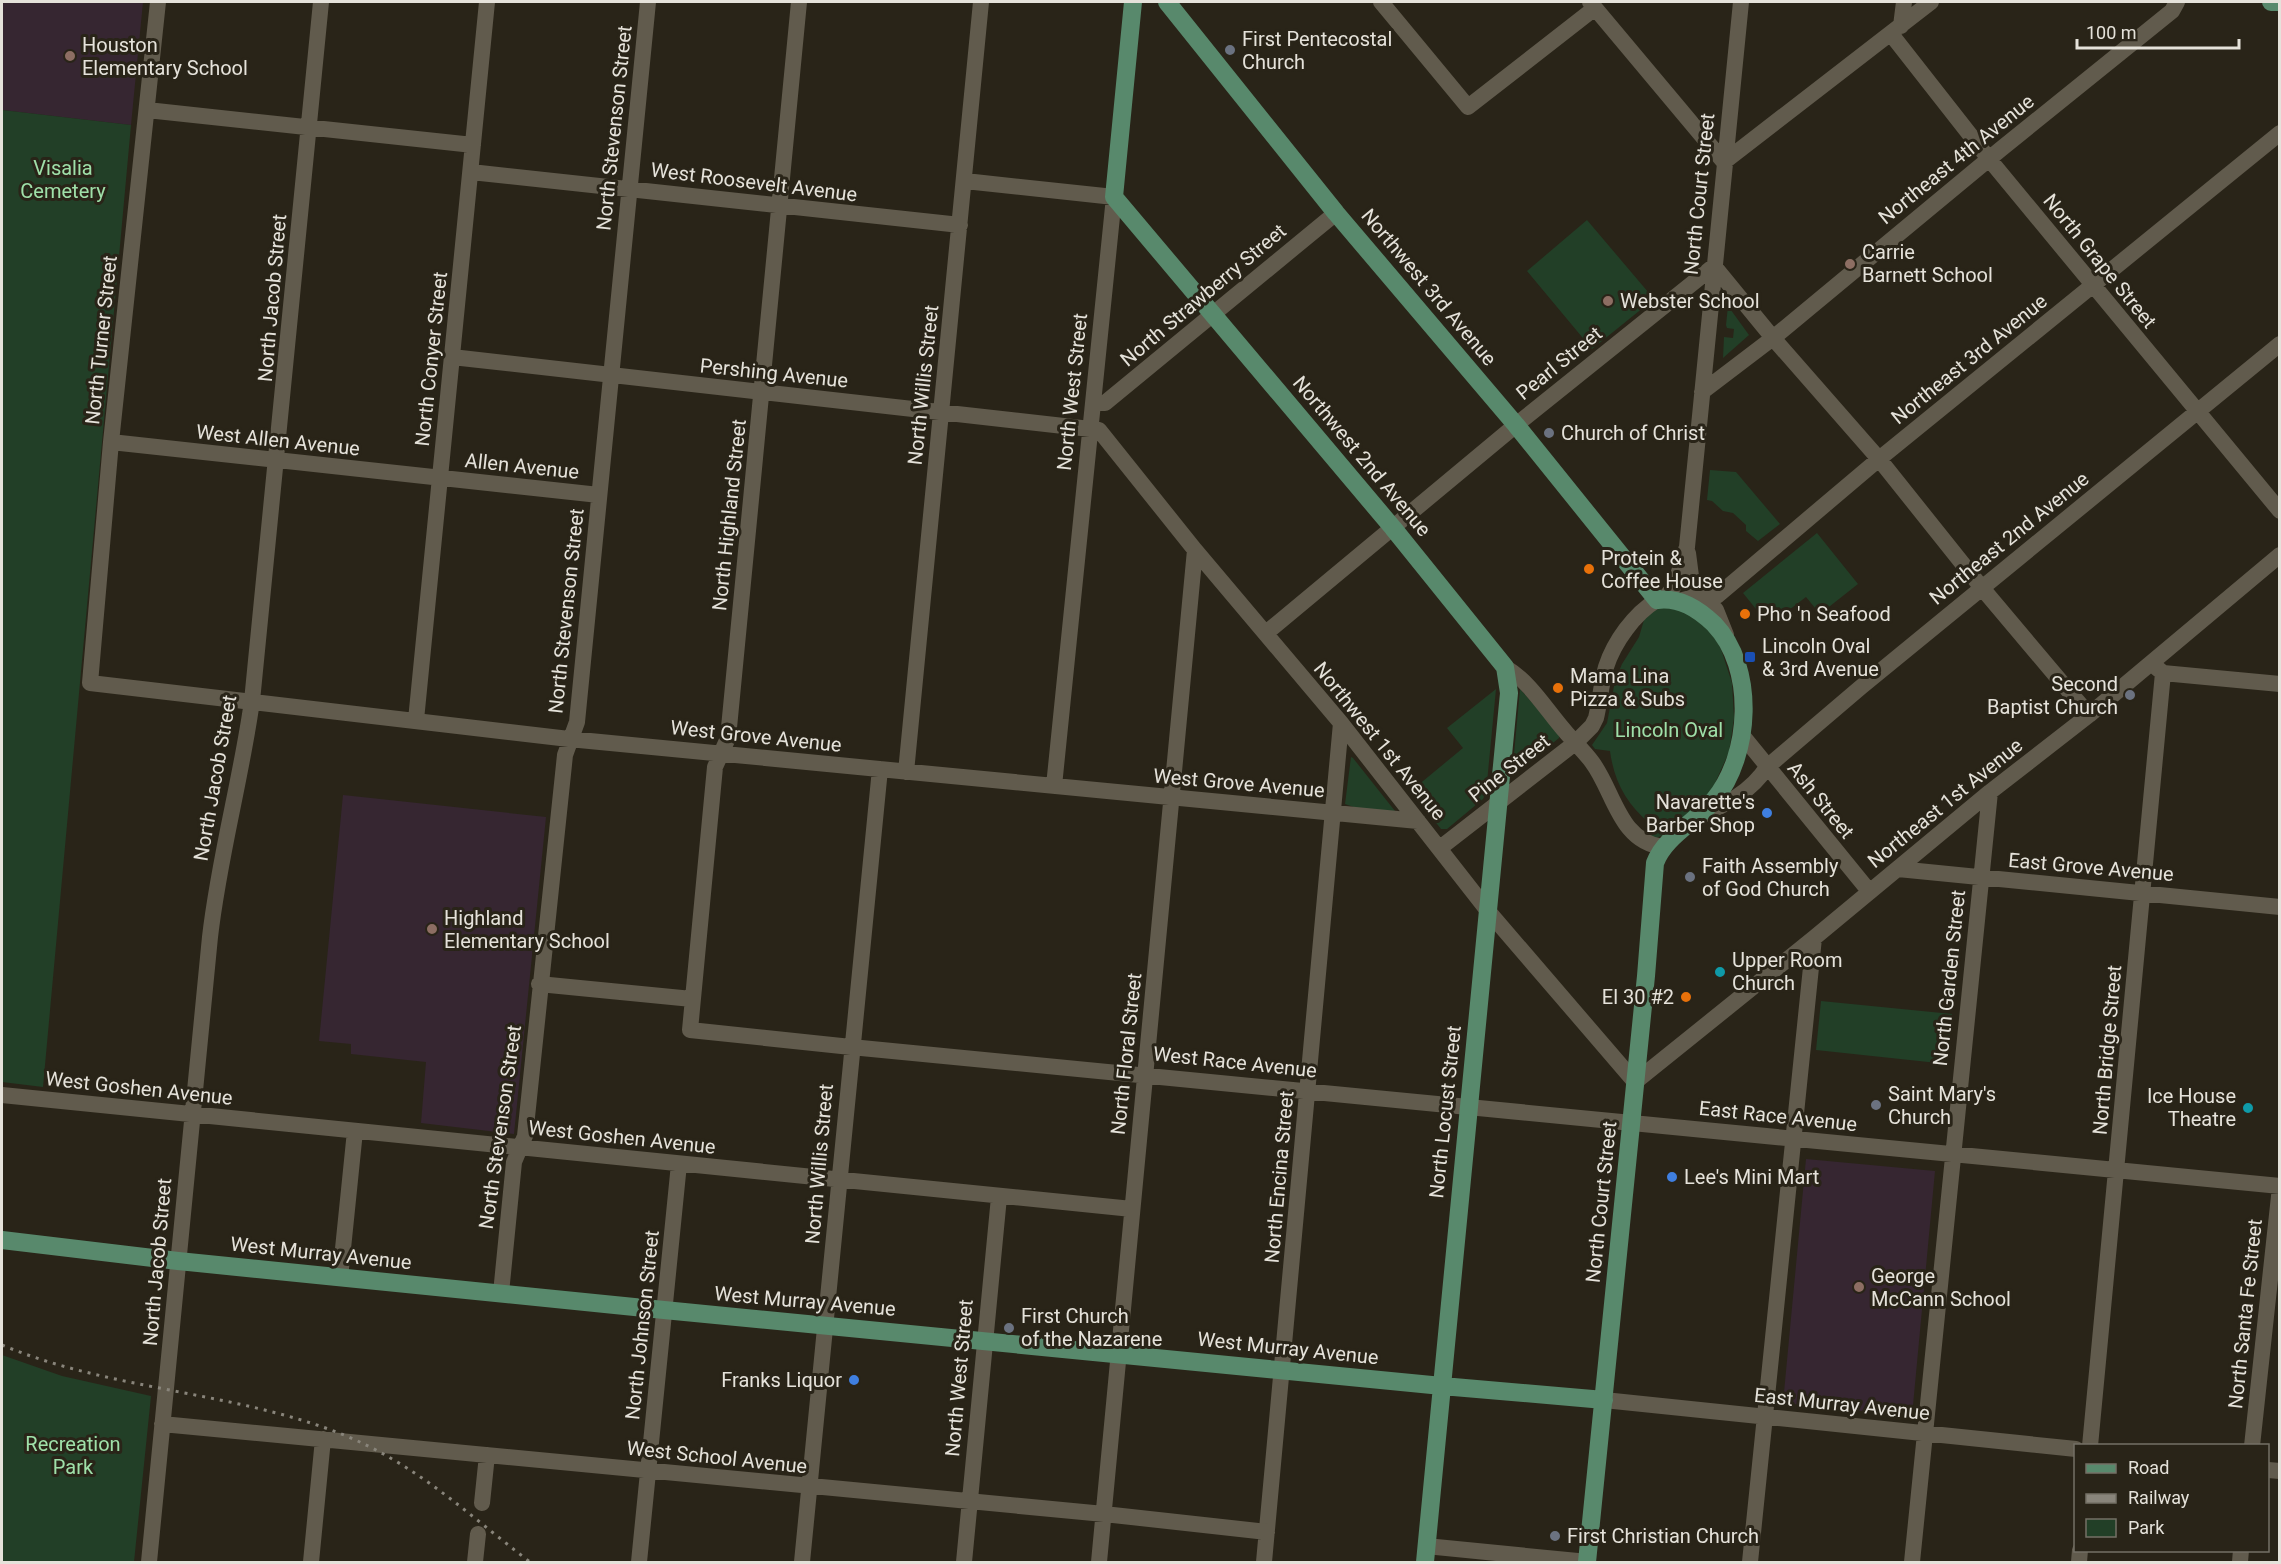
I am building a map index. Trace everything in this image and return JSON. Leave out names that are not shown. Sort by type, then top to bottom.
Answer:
[{"type":"main road","name":"North West Street","points":[[1114,197],[1133,2]]},
{"type":"main road","name":"Northwest 3rd Avenue","points":[[1167,2],[1336,213],[1667,600]]},
{"type":"main road","points":[[2271,2],[2280,2]]},
{"type":"main road","name":"Northwest 2nd Avenue","points":[[1114,197],[1393,528],[1504,667]]},
{"type":"main road","points":[[1663,847],[1700,816],[1716,798],[1727,779],[1742,735],[1744,699],[1738,669],[1717,628],[1705,616],[1667,600]]},
{"type":"main road","name":"North Locust Street","points":[[1426,1554],[1509,693],[1504,667]]},
{"type":"main road","name":"North Court Street","points":[[1587,1562],[1632,1122],[1655,863],[1663,847]]},
{"type":"main road","name":"West Murray Avenue","points":[[2,1240],[340,1278],[1604,1400]]},
{"type":"street","name":"North Turner Street","points":[[90,683],[111,442],[159,2]]},
{"type":"street","name":"North Jacob Street","points":[[149,1563],[214,900],[240,778],[252,701],[321,2]]},
{"type":"street","name":"North Conyer Street","points":[[416,720],[488,2]]},
{"type":"street","name":"North Stevenson Street","points":[[501,1293],[514,1162],[525,1136],[539,984],[565,755],[577,722],[648,2]]},
{"type":"street","name":"North Highland Street","points":[[690,1030],[715,767],[728,738],[799,2]]},
{"type":"street","name":"North Willis Street","points":[[906,772],[981,2]]},
{"type":"street","points":[[1381,2],[1468,107],[1593,5],[1724,162],[1932,2]]},
{"type":"street","name":"North Court Street","points":[[1667,600],[1676,584],[1679,566],[1687,547],[1724,162],[1742,2]]},
{"type":"street","points":[[1896,30],[1904,2]]},
{"type":"street","name":"Northeast 4th Avenue","points":[[1702,392],[1773,338],[2172,11],[2177,2]]},
{"type":"street","name":"North Grape Street","points":[[1896,30],[1989,159],[2280,511]]},
{"type":"street","points":[[147,110],[473,145]]},
{"type":"street","name":"Northeast 3rd Avenue","points":[[1667,600],[1712,601],[1879,459],[2280,133]]},
{"type":"street","name":"West Roosevelt Avenue","points":[[471,172],[960,225]]},
{"type":"street","points":[[965,181],[1114,197]]},
{"type":"street","name":"North West Street","points":[[1054,786],[1095,402],[1114,197]]},
{"type":"street","name":"North Strawberry Street","points":[[1095,402],[1105,403],[1336,213]]},
{"type":"street","points":[[1714,266],[1773,338],[1879,459],[1982,588],[2089,715]]},
{"type":"street","name":"Pearl Street","points":[[1266,633],[1516,425],[1714,266]]},
{"type":"street","name":"Northeast 2nd Avenue","points":[[1700,816],[1732,801],[1759,780],[1767,767],[2280,344]]},
{"type":"street","name":"Pershing Avenue","points":[[452,357],[1091,430]]},
{"type":"street","name":"Northwest 1st Avenue","points":[[1091,430],[1099,430],[1341,723],[1488,911],[1635,1082]]},
{"type":"street","name":"West Allen Avenue","points":[[111,442],[441,479]]},
{"type":"street","name":"Allen Avenue","points":[[441,479],[599,495]]},
{"type":"street","points":[[1687,547],[1692,584],[1712,601],[1729,648]]},
{"type":"street","name":"North Floral Street","points":[[1099,1563],[1131,1209],[1196,550]]},
{"type":"street","name":"Northeast 1st Avenue","points":[[1635,1082],[1990,792],[2089,715],[2157,668],[2280,555]]},
{"type":"street","points":[[1663,847],[1644,841],[1627,826],[1593,762],[1575,743],[1592,726],[1596,718],[1606,666],[1612,652],[1636,617],[1646,607],[1667,600]]},
{"type":"street","name":"Northwest 2nd Avenue","points":[[1504,667],[1520,676],[1575,743]]},
{"type":"street","points":[[2157,668],[2280,684]]},
{"type":"street","name":"North Bridge Street","points":[[2090,1444],[2142,893],[2157,668]]},
{"type":"street","name":"West Grove Avenue","points":[[90,683],[570,739],[1418,821]]},
{"type":"street","name":"North Encina Street","points":[[1264,1563],[1341,723]]},
{"type":"street","name":"Ash Street","points":[[1742,735],[1869,891]]},
{"type":"street","name":"Pine Street","points":[[1440,848],[1575,743]]},
{"type":"street","name":"North Willis Street","points":[[802,1563],[880,769]]},
{"type":"street","name":"North Garden Street","points":[[1912,1563],[1990,792]]},
{"type":"street","name":"East Grove Avenue","points":[[1898,869],[2280,907]]},
{"type":"street","points":[[1750,1563],[1814,938]]},
{"type":"street","points":[[539,984],[693,999]]},
{"type":"street","name":"West Race Avenue","points":[[690,1030],[1632,1122]]},
{"type":"street","name":"West Goshen Avenue","points":[[2,1095],[1131,1209]]},
{"type":"street","name":"East Race Avenue","points":[[1632,1122],[2280,1186]]},
{"type":"street","points":[[340,1278],[355,1131]]},
{"type":"street","name":"North Johnson Street","points":[[639,1563],[679,1164]]},
{"type":"street","name":"North Santa Fe Street","points":[[2252,1444],[2280,1186]]},
{"type":"street","name":"North West Street","points":[[964,1563],[999,1197]]},
{"type":"street","name":"East Murray Avenue","points":[[1604,1400],[2074,1449]]},
{"type":"street","name":"West School Avenue","points":[[162,1424],[1104,1514],[1267,1532]]},
{"type":"street","points":[[311,1563],[323,1439]]},
{"type":"street","points":[[482,1503],[487,1455]]},
{"type":"street","points":[[475,1563],[478,1534]]},
{"type":"street","points":[[1426,1554],[1587,1562]]},
{"type":"shaded area","name":"Houston Elementary School","points":[[2,2],[143,2],[131,125],[2,110]]},
{"type":"shaded area","name":"Highland Elementary School","points":[[343,795],[546,817],[514,1134],[421,1123],[426,1062],[351,1054],[351,1044],[319,1041]]},
{"type":"shaded area","name":"George McCann School","points":[[1806,1159],[1935,1171],[1912,1416],[1783,1403]]},
{"type":"green space","name":"Visalia Cemetery","points":[[2,110],[131,125],[43,1087],[2,1082]]},
{"type":"green space","points":[[1587,220],[1654,299],[1592,349],[1527,271]]},
{"type":"green space","points":[[1728,306],[1749,335],[1723,358],[1724,337],[1733,338],[1734,329],[1727,328],[1726,325]]},
{"type":"green space","points":[[1710,470],[1736,472],[1780,524],[1758,541],[1746,531],[1746,525],[1733,513],[1723,511],[1712,501],[1707,500]]},
{"type":"green space","points":[[1817,533],[1858,584],[1820,614],[1806,597],[1785,613],[1779,607],[1764,619],[1743,593]]},
{"type":"green space","name":"Lincoln Oval","points":[[1667,606],[1690,612],[1712,633],[1721,649],[1732,683],[1734,718],[1729,752],[1711,792],[1670,832],[1654,839],[1646,835],[1649,823],[1622,791],[1610,751],[1595,749],[1592,745],[1607,723],[1615,681],[1622,664],[1639,637],[1644,620],[1658,607]]},
{"type":"green space","points":[[1496,689],[1486,793],[1483,799],[1447,829],[1441,829],[1411,791],[1463,748],[1447,728]]},
{"type":"green space","points":[[1520,689],[1559,733],[1559,738],[1515,774],[1511,774],[1509,772],[1514,754]]},
{"type":"green space","points":[[1351,757],[1395,811],[1374,814],[1345,804]]},
{"type":"green space","points":[[1821,1001],[1952,1014],[1947,1064],[1816,1050]]},
{"type":"green space","name":"Recreation Park","points":[[2,1355],[62,1376],[151,1396],[134,1562],[2,1562]]},
{"type":"railway","points":[[2,1345],[85,1372],[256,1408],[339,1433],[367,1445],[417,1475],[530,1562]]},
{"type":"place","name":"First Pentecostal Church","points":[[1230,50]]},
{"type":"place","name":"Houston Elementary School","points":[[70,56]]},
{"type":"place","name":"Carrie Barnett School","points":[[1850,264]]},
{"type":"place","name":"Webster School","points":[[1608,301]]},
{"type":"place","name":"Church of Christ","points":[[1549,433]]},
{"type":"place","name":"Protein & Coffee House","points":[[1589,569]]},
{"type":"place","name":"Pho 'n Seafood","points":[[1745,614]]},
{"type":"place","name":"Lincoln Oval & 3rd Avenue","points":[[1750,657]]},
{"type":"place","name":"Mama Lina Pizza & Subs","points":[[1558,688]]},
{"type":"place","name":"Second Baptist Church","points":[[2130,695]]},
{"type":"place","name":"Navarette's Barber Shop","points":[[1767,813]]},
{"type":"place","name":"Faith Assembly of God Church","points":[[1690,877]]},
{"type":"place","name":"Highland Elementary School","points":[[432,929]]},
{"type":"place","name":"Upper Room Church","points":[[1720,972]]},
{"type":"place","name":"El 30 #2","points":[[1686,997]]},
{"type":"place","name":"Saint Mary's Church","points":[[1876,1105]]},
{"type":"place","name":"Ice House Theatre","points":[[2248,1108]]},
{"type":"place","name":"Lee's Mini Mart","points":[[1672,1177]]},
{"type":"place","name":"George McCann School","points":[[1859,1287]]},
{"type":"place","name":"First Church of the Nazarene","points":[[1009,1328]]},
{"type":"place","name":"Franks Liquor","points":[[854,1380]]},
{"type":"place","name":"First Christian Church","points":[[1555,1536]]}]
